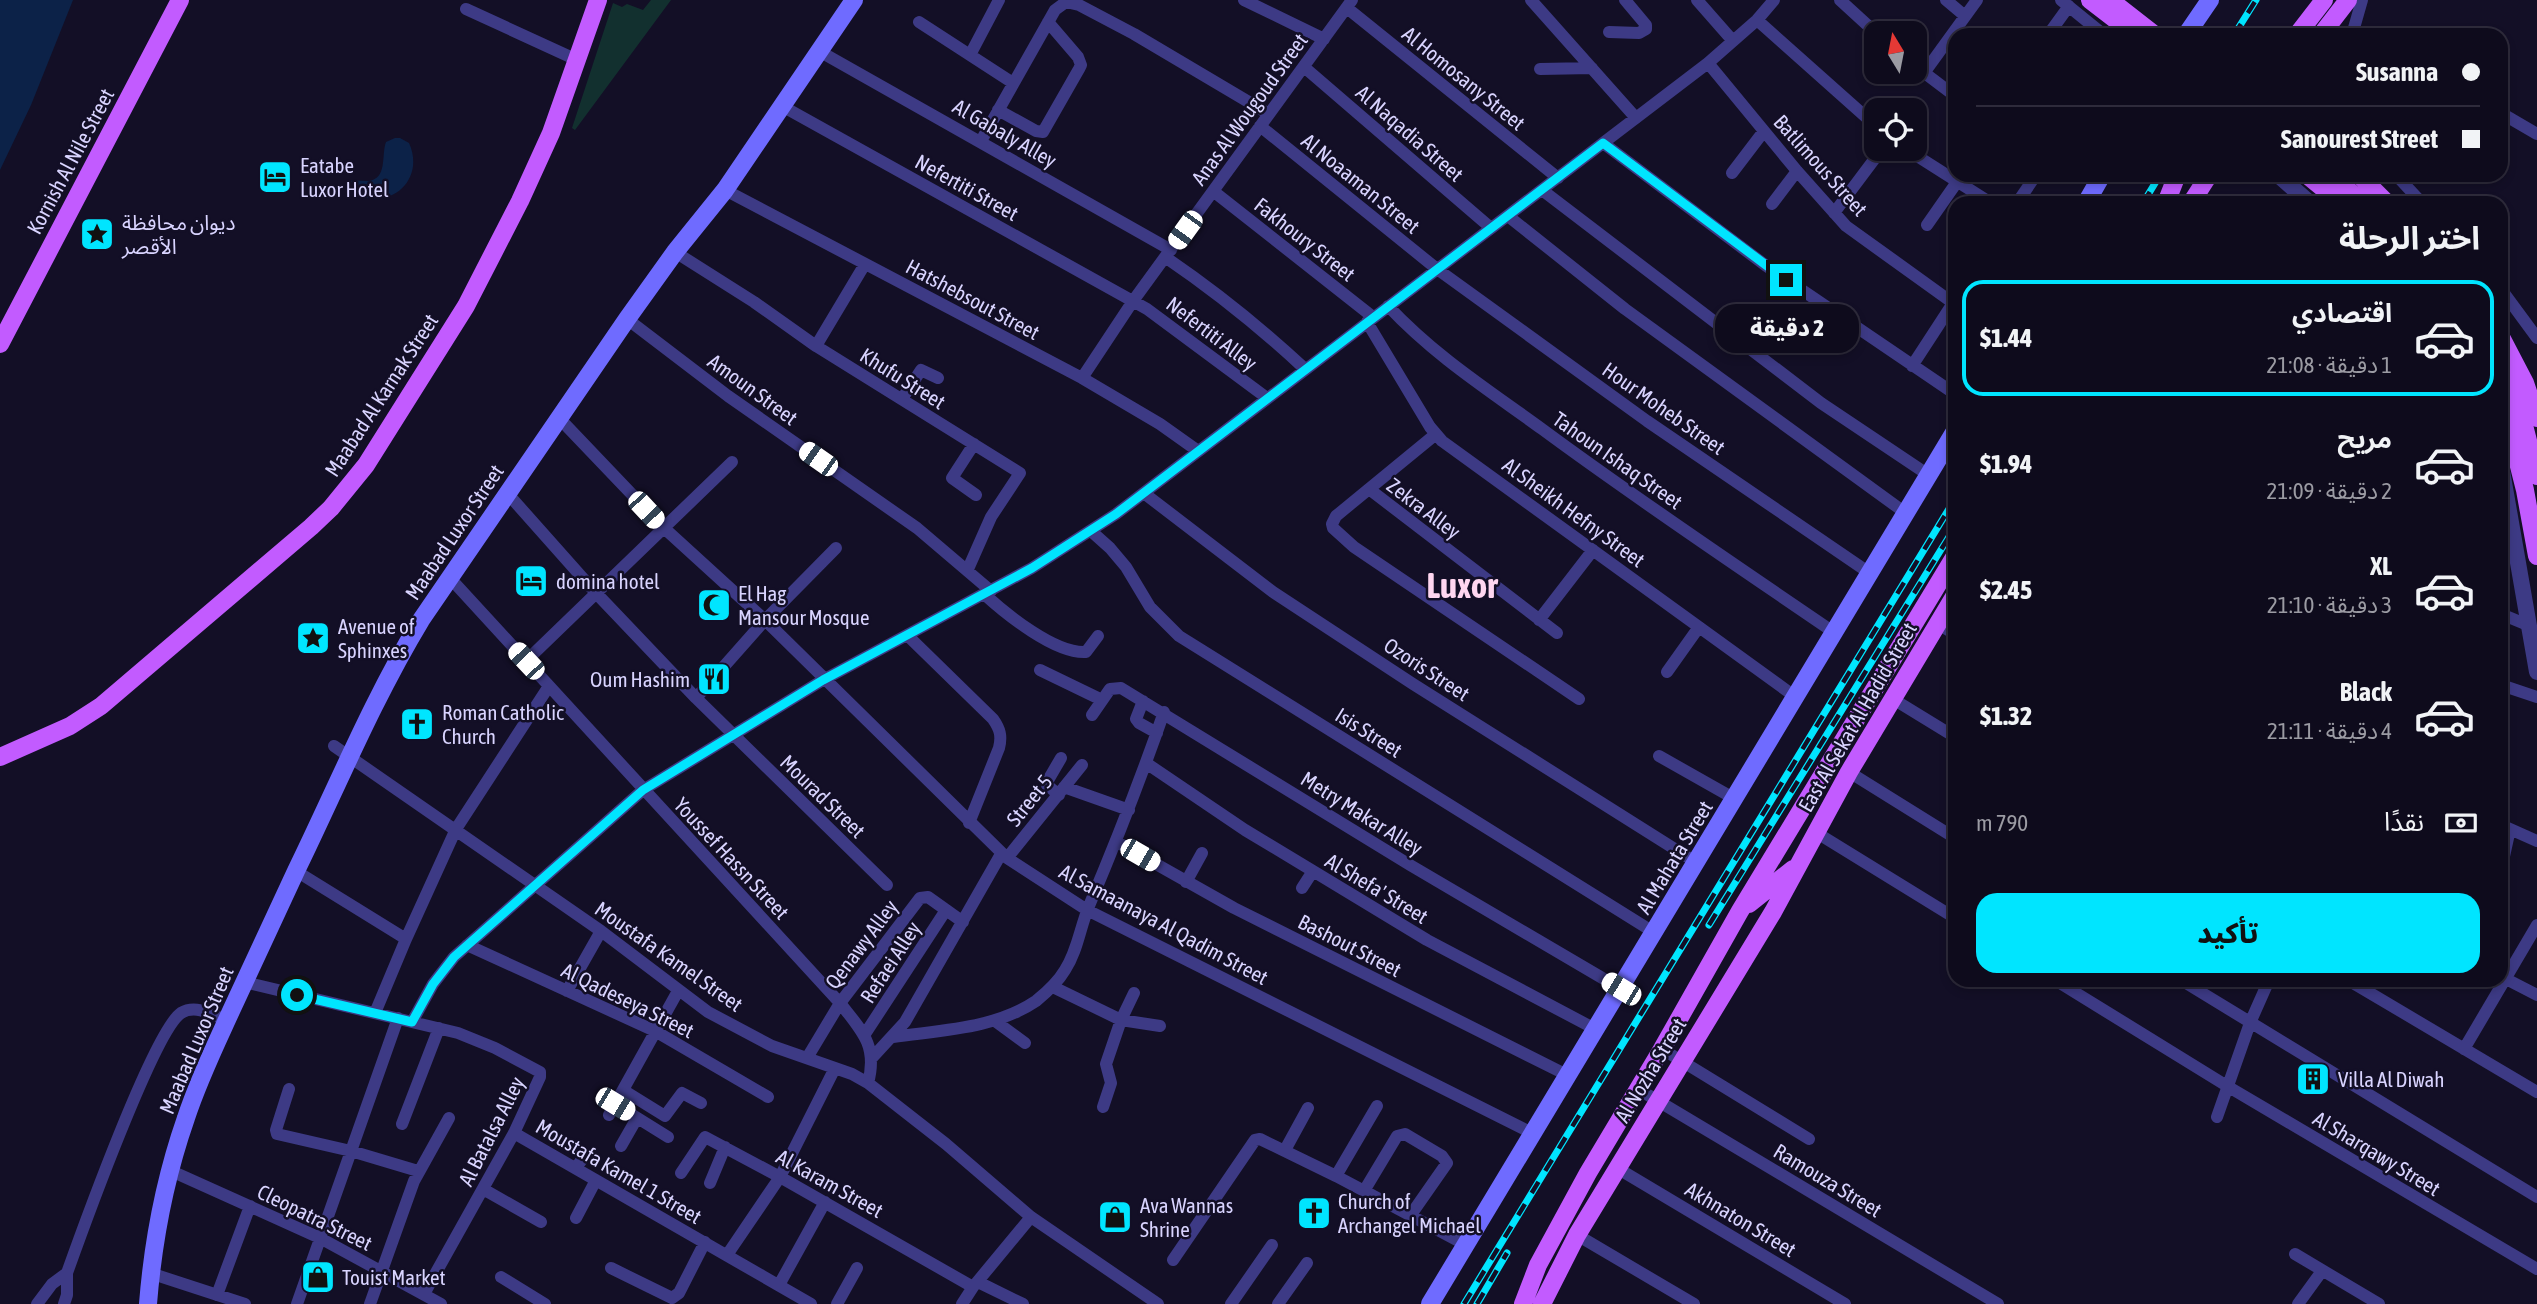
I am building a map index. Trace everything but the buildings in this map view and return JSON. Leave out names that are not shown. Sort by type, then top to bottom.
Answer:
[{"type":"main road","name":"Kornish Al Nile Street","points":[[0,344],[180,0]]},
{"type":"main road","name":"Maabad Al Karnak Street","points":[[0,757],[70,726],[101,706],[311,527],[349,487],[466,306],[537,166],[598,0]]},
{"type":"main road","name":"Maabad Luxor Street","points":[[148,1304],[158,1221],[169,1170],[186,1117],[244,982],[394,664],[627,319],[675,252],[725,190],[854,0]]},
{"type":"main road","points":[[2090,0],[2126,28]]},
{"type":"main road","points":[[2110,0],[2146,28]]},
{"type":"main road","points":[[2191,28],[2210,0]]},
{"type":"main road","points":[[2302,28],[2324,0]]},
{"type":"main road","points":[[2326,28],[2348,0]]},
{"type":"main road","points":[[2315,182],[2332,196]]},
{"type":"main road","points":[[2339,182],[2355,196]]},
{"type":"main road","points":[[2366,182],[2380,196]]},
{"type":"main road","points":[[2508,350],[2525,383],[2537,418]]},
{"type":"main road","points":[[2508,377],[2516,394],[2537,476]]},
{"type":"main road","points":[[2508,423],[2525,490],[2537,556]]},
{"type":"main road","name":"Al Mahata Street","points":[[1430,1304],[1948,444]]},
{"type":"main road","name":"Al Nozha Street","points":[[1523,1304],[1538,1265],[1740,911],[1948,568]]},
{"type":"main road","name":"East Al Sekat Al Hadid Street","points":[[1801,862],[1849,772],[1948,607]]},
{"type":"main road","points":[[1740,911],[1801,862]]},
{"type":"main road","name":"Al Nozha Street","points":[[1542,1304],[1577,1235],[1801,862]]},
{"type":"main road","points":[[1510,1304],[1538,1265]]},
{"type":"street","points":[[970,55],[999,0]]},
{"type":"street","points":[[1244,0],[1324,39]]},
{"type":"street","points":[[1531,0],[1636,118]]},
{"type":"street","points":[[1609,32],[1639,33],[1646,29],[1646,25],[1625,0]]},
{"type":"street","points":[[1697,0],[1733,41]]},
{"type":"street","points":[[412,1022],[443,970],[467,945],[643,790],[823,680],[988,592],[1091,531],[1144,494],[1708,63],[1757,20],[1774,0]]},
{"type":"street","points":[[1840,0],[1864,22]]},
{"type":"street","points":[[1947,0],[1965,16]]},
{"type":"street","points":[[1955,28],[1977,0]]},
{"type":"street","points":[[2358,28],[2362,0]]},
{"type":"street","points":[[981,141],[1048,22],[1059,5],[1066,2],[1080,2],[1269,114]]},
{"type":"street","points":[[2052,28],[2065,3],[2095,28]]},
{"type":"street","name":"Anas Al Wougoud Street","points":[[1082,378],[1133,301],[1349,4]]},
{"type":"street","name":"Al Homosany Street","points":[[1349,4],[1558,178]]},
{"type":"street","points":[[466,9],[577,60]]},
{"type":"street","points":[[1757,20],[1864,115]]},
{"type":"street","points":[[919,22],[1013,83]]},
{"type":"street","points":[[998,110],[1036,131],[1043,132],[1072,82],[1081,65],[1080,61],[1048,22]]},
{"type":"street","points":[[1927,60],[1948,36]]},
{"type":"street","name":"Al Gabaly Alley","points":[[819,51],[981,141],[1168,253],[1261,328],[1305,369]]},
{"type":"street","name":"Batlimous Street","points":[[1708,63],[1846,226],[1948,297]]},
{"type":"street","name":"Al Naqadia Street","points":[[1304,67],[1491,228]]},
{"type":"street","points":[[1540,69],[1592,68]]},
{"type":"street","points":[[1927,75],[1948,91]]},
{"type":"street","name":"Nefertiti Street","points":[[782,106],[1133,301]]},
{"type":"street","points":[[2508,117],[2537,134]]},
{"type":"street","name":"Al Noaaman Street","points":[[1261,126],[1437,269]]},
{"type":"street","points":[[1732,173],[1764,131]]},
{"type":"street","points":[[1603,143],[1765,265],[1948,389]]},
{"type":"street","points":[[1834,213],[1873,161]]},
{"type":"street","points":[[1925,161],[1948,176]]},
{"type":"street","points":[[1772,204],[1797,171]]},
{"type":"street","points":[[1927,225],[1957,182],[1979,196]]},
{"type":"street","points":[[2286,182],[2302,196]]},
{"type":"street","points":[[2402,182],[2416,196]]},
{"type":"street","name":"Hatshebsout Street","points":[[725,190],[1082,378],[1160,424],[1198,451]]},
{"type":"street","points":[[1542,190],[1821,403],[1930,476]]},
{"type":"street","name":"Fakhoury Street","points":[[1213,191],[1370,320]]},
{"type":"street","points":[[1508,216],[1625,309],[1907,514]]},
{"type":"street","name":"Khufu Street","points":[[675,252],[754,302],[816,346],[1021,475],[997,506],[968,569]]},
{"type":"street","points":[[816,346],[865,264]]},
{"type":"street","name":"Hour Moheb Street","points":[[1437,269],[1647,421],[1871,574]]},
{"type":"street","points":[[2508,299],[2537,338]]},
{"type":"street","name":"Nefertiti Alley","points":[[1133,301],[1174,327],[1267,398]]},
{"type":"street","name":"Tahoun Ishaq Street","points":[[1388,306],[1436,353],[1462,373],[1619,486],[1835,633]]},
{"type":"street","points":[[1912,366],[1948,310]]},
{"type":"street","name":"Amoun Street","points":[[627,319],[728,396],[891,509],[968,569],[1018,623],[1077,652],[1086,652],[1098,636]]},
{"type":"street","name":"Al Sheikh Hefny Street","points":[[1370,320],[1436,433],[1797,698]]},
{"type":"street","points":[[902,399],[921,370],[938,378]]},
{"type":"street","name":"Al Samaanaya Al Qadim Street","points":[[559,418],[664,528],[765,620],[1004,856],[1087,910],[1534,1134]]},
{"type":"street","points":[[1436,433],[1336,516],[1332,524],[1354,547],[1579,699]]},
{"type":"street","points":[[974,444],[953,478],[976,495]]},
{"type":"street","points":[[526,661],[732,462]]},
{"type":"street","name":"Zekra Alley","points":[[1369,489],[1557,634]]},
{"type":"street","name":"Mourad Street","points":[[508,494],[596,593],[696,698],[887,885]]},
{"type":"street","name":"Ozoris Street","points":[[1144,494],[1272,592],[1697,863]]},
{"type":"street","points":[[2508,514],[2519,561],[2537,672]]},
{"type":"street","name":"Isis Street","points":[[1091,531],[1126,567],[1150,607],[1179,636],[1655,933]]},
{"type":"street","points":[[696,698],[765,620],[836,548]]},
{"type":"street","points":[[1539,620],[1593,550]]},
{"type":"street","points":[[2508,556],[2519,561]]},
{"type":"street","name":"Youssef Hassn Street","points":[[450,578],[840,1003],[865,1034],[871,1059],[868,1083]]},
{"type":"street","points":[[2508,617],[2529,626]]},
{"type":"street","points":[[1938,624],[1948,630]]},
{"type":"street","points":[[1667,672],[1699,627]]},
{"type":"street","points":[[907,635],[999,727],[999,748],[969,823]]},
{"type":"street","points":[[1040,670],[1102,700],[1092,715]]},
{"type":"street","points":[[375,1013],[456,829],[549,686]]},
{"type":"street","name":"Metry Makar Alley","points":[[1102,700],[1115,687],[1164,712],[1410,865],[1621,989]]},
{"type":"street","points":[[2508,687],[2537,697]]},
{"type":"street","points":[[1893,699],[1948,733]]},
{"type":"street","points":[[1143,701],[1136,719],[1157,733]]},
{"type":"street","points":[[893,1037],[995,1021],[1025,1007],[1053,987],[1066,970],[1075,951],[1087,910],[1117,842],[1164,712]]},
{"type":"street","name":"Moustafa Kamel Street","points":[[334,746],[601,931],[678,991],[739,1030],[868,1083],[946,1144],[1031,1217],[1158,1304]]},
{"type":"street","points":[[1659,756],[1735,799]]},
{"type":"street","points":[[1061,758],[1047,785],[1129,810]]},
{"type":"street","name":"Al Shefa' Street","points":[[1146,763],[1245,830],[1427,940],[1597,1030]]},
{"type":"street","name":"Street 5","points":[[871,1059],[905,1022],[1004,856],[1082,765]]},
{"type":"street","points":[[1849,772],[1948,834]]},
{"type":"street","points":[[2508,828],[2537,841]]},
{"type":"street","points":[[1816,833],[1948,914]]},
{"type":"street","name":"Bashout Street","points":[[1117,842],[1186,882],[1569,1076]]},
{"type":"street","points":[[1186,882],[1202,853]]},
{"type":"street","points":[[1302,888],[1313,871]]},
{"type":"street","points":[[296,872],[406,939]]},
{"type":"street","name":"Qenawy Alley","points":[[807,1058],[840,1003],[920,898],[928,897],[963,922]]},
{"type":"street","name":"Refaei Alley","points":[[865,1034],[946,910]]},
{"type":"street","points":[[2508,976],[2537,925]]},
{"type":"street","points":[[567,991],[601,931]]},
{"type":"street","name":"Al Qadeseya Street","points":[[467,945],[655,1031],[768,1097]]},
{"type":"street","points":[[2508,962],[2514,965]]},
{"type":"street","points":[[2508,980],[2537,995]]},
{"type":"street","name":"Al Batalsa Alley","points":[[244,982],[439,1028],[477,1040],[540,1072],[514,1133],[424,1294]]},
{"type":"street","points":[[1053,987],[1121,1020],[1160,1026]]},
{"type":"street","name":"Al Sharqawy Street","points":[[2066,987],[2227,1086],[2537,1269]]},
{"type":"street","points":[[2193,987],[2537,1197]]},
{"type":"street","points":[[2217,1116],[2250,1023],[2266,987]]},
{"type":"street","points":[[2360,987],[2537,1092]]},
{"type":"street","points":[[2464,1049],[2501,987]]},
{"type":"street","points":[[668,1137],[637,1118],[612,1109],[678,991]]},
{"type":"street","points":[[1103,1107],[1111,1083],[1106,1064],[1121,1020],[1135,993]]},
{"type":"street","points":[[64,1304],[67,1295],[67,1273],[138,1091],[174,1020],[189,1010],[198,1010],[227,1021]]},
{"type":"street","points":[[297,1304],[398,1018]]},
{"type":"street","points":[[995,1021],[1025,1043]]},
{"type":"street","points":[[402,1124],[439,1028]]},
{"type":"street","points":[[1662,1049],[1809,1139]]},
{"type":"street","points":[[727,1255],[780,1177],[835,1068]]},
{"type":"street","points":[[289,1089],[276,1130],[278,1134],[351,1151],[418,1171]]},
{"type":"street","name":"Ramouza Street","points":[[1638,1089],[1997,1304]]},
{"type":"street","points":[[622,1090],[664,1116],[682,1093],[701,1102]]},
{"type":"street","points":[[1336,1176],[1377,1106]]},
{"type":"street","points":[[1285,1150],[1308,1108]]},
{"type":"street","points":[[370,1304],[418,1171],[449,1118]]},
{"type":"street","points":[[621,1146],[637,1118]]},
{"type":"street","name":"Moustafa Kamel 1 Street","points":[[514,1133],[811,1304]]},
{"type":"street","points":[[1364,1191],[1399,1133],[1405,1134],[1442,1156],[1447,1163],[1410,1216]]},
{"type":"street","name":"Al Karam Street","points":[[681,1173],[703,1137],[975,1284],[1023,1304]]},
{"type":"street","points":[[1173,1260],[1255,1140],[1260,1139],[1466,1245]]},
{"type":"street","points":[[710,1183],[725,1147]]},
{"type":"street","points":[[576,1168],[585,1155]]},
{"type":"street","name":"Akhnaton Street","points":[[1617,1168],[1844,1304]]},
{"type":"street","name":"Cleopatra Street","points":[[169,1170],[320,1238],[441,1304]]},
{"type":"street","points":[[576,1218],[596,1180]]},
{"type":"street","points":[[483,1189],[541,1222]]},
{"type":"street","points":[[779,1285],[825,1202]]},
{"type":"street","points":[[217,1295],[250,1206]]},
{"type":"street","points":[[962,1304],[975,1284],[1031,1217]]},
{"type":"street","points":[[1577,1235],[1695,1304]]},
{"type":"street","points":[[611,1268],[668,1297],[677,1297],[705,1242]]},
{"type":"street","points":[[1231,1304],[1272,1245]]},
{"type":"street","points":[[2295,1254],[2379,1304]]},
{"type":"street","points":[[1278,1304],[1307,1263]]},
{"type":"street","points":[[837,1304],[856,1268]]},
{"type":"street","points":[[2298,1304],[2322,1271]]},
{"type":"street","points":[[37,1304],[52,1284],[67,1273]]},
{"type":"street","points":[[150,1273],[245,1304]]},
{"type":"street","points":[[501,1277],[544,1304]]},
{"type":"green space","points":[[651,0],[671,0],[575,130],[572,128],[613,3],[622,7],[627,4],[643,10]]},
{"type":"water","points":[[0,0],[73,0],[31,105],[0,170]]},
{"type":"water","points":[[395,138],[409,143],[413,158],[412,171],[407,182],[399,191],[376,199],[362,197],[349,190],[350,181],[368,181],[379,176],[386,142]]},
{"type":"railway","points":[[2238,28],[2256,0]]},
{"type":"railway","points":[[2147,196],[2156,182]]},
{"type":"railway","points":[[1464,1304],[1948,510]]},
{"type":"railway","points":[[1709,925],[1948,538]]},
{"type":"railway","points":[[1477,1304],[1507,1253]]},
{"type":"place","name":"Eatabe Luxor Hotel","points":[[275,177]]},
{"type":"place","name":"ديوان محافظة الأقصر","points":[[97,234]]},
{"type":"place","name":"domina hotel","points":[[531,581]]},
{"type":"place","name":"El Hag Mansour Mosque","points":[[714,605]]},
{"type":"place","name":"Avenue of Sphinxes","points":[[313,638]]},
{"type":"place","name":"Oum Hashim","points":[[714,679]]},
{"type":"place","name":"Roman Catholic Church","points":[[417,724]]},
{"type":"place","name":"Villa Al Diwah","points":[[2313,1079]]},
{"type":"place","name":"Church of Archangel Michael","points":[[1314,1213]]},
{"type":"place","name":"Ava Wannas Shrine","points":[[1115,1217]]},
{"type":"place","name":"Touist Market","points":[[318,1277]]},
{"type":"district","name":"Luxor","points":[[1462,585]]},
{"type":"route","points":[[297,995],[412,1022],[433,984],[454,957],[643,790],[823,680],[991,591],[1072,544],[1144,494],[1603,143],[1786,280]]}]
